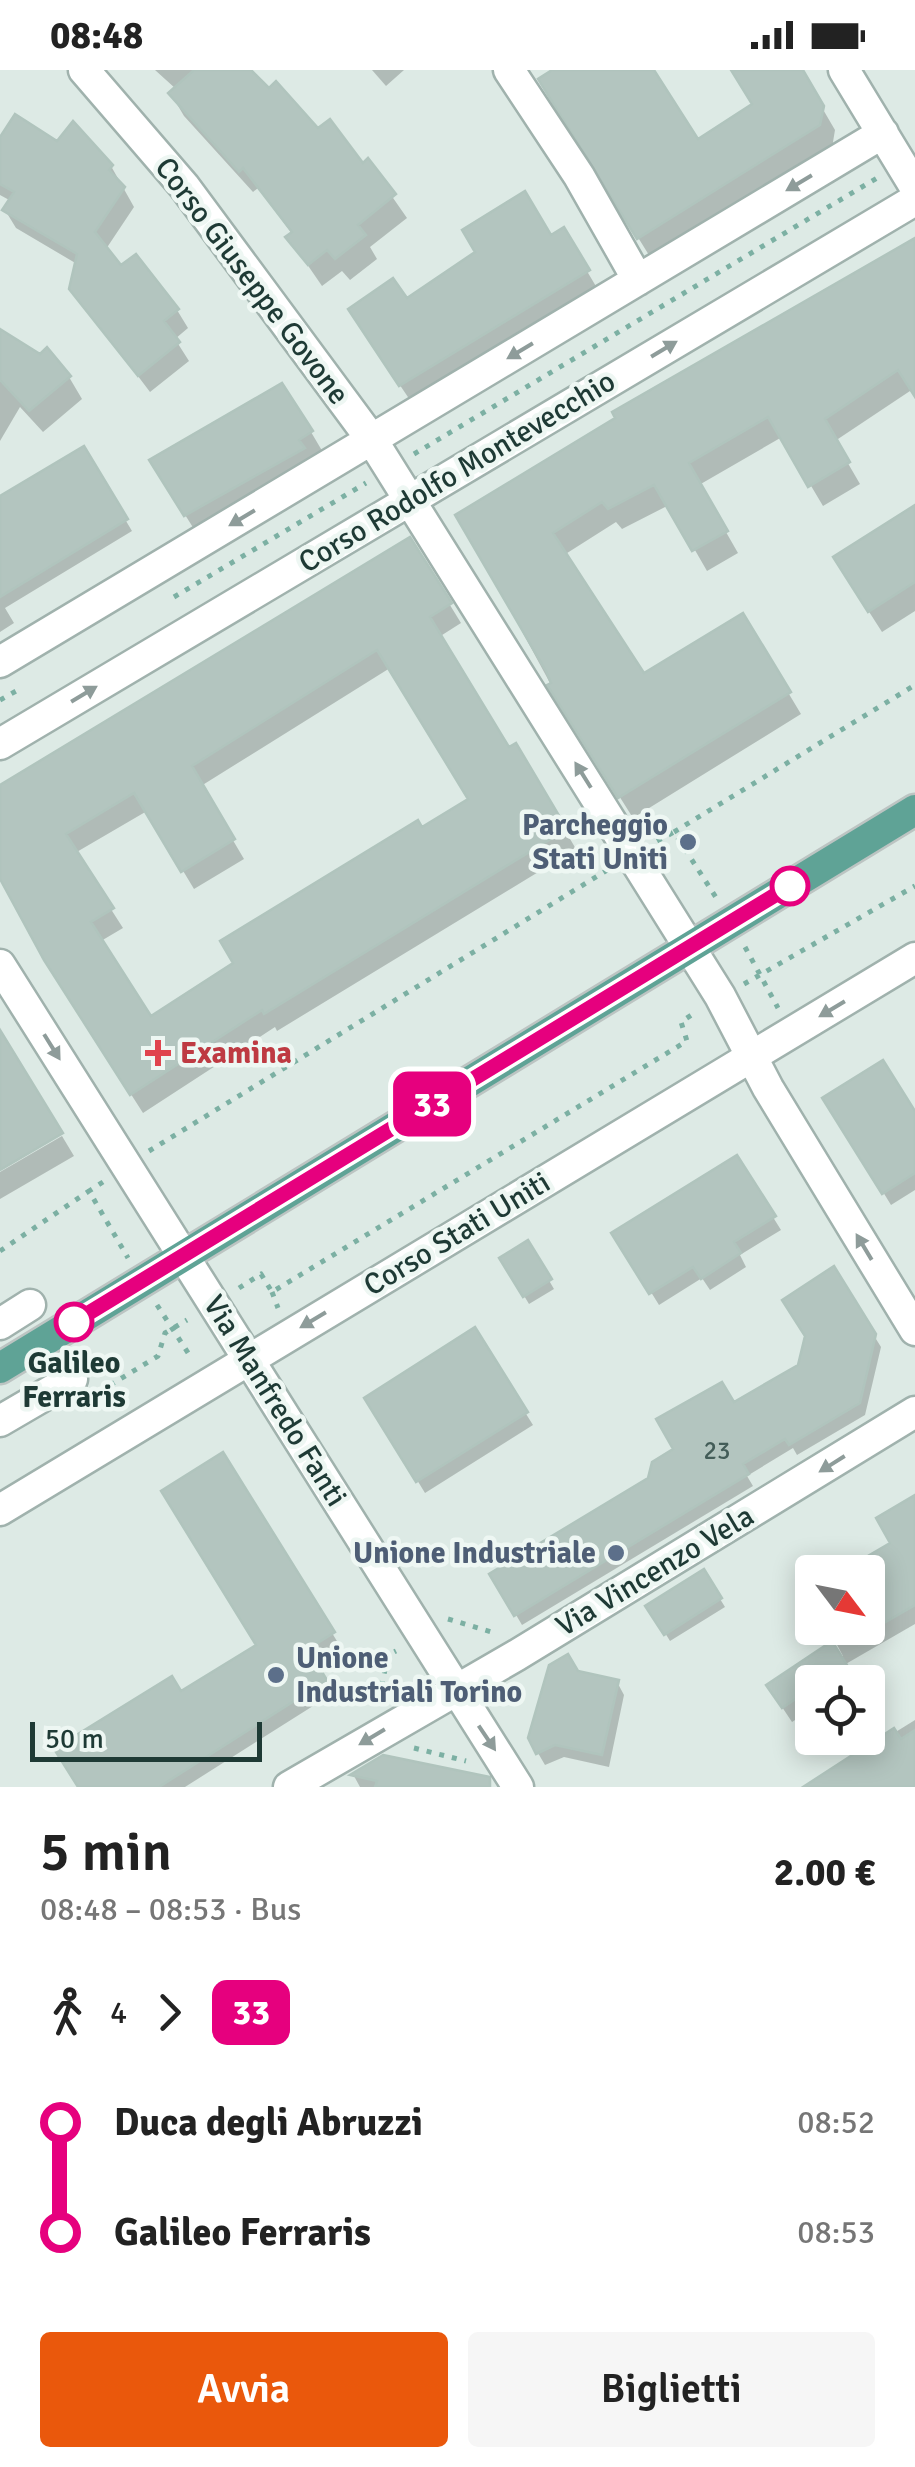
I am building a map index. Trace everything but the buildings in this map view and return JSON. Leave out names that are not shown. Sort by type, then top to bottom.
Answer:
[{"type":"main road","points":[[0,1368],[915,810]]},
{"type":"street","name":"Corso Giuseppe Govone","points":[[84,70],[184,186],[372,440],[720,996],[751,1056],[915,1330]]},
{"type":"street","points":[[508,70],[579,176],[638,280]]},
{"type":"street","points":[[844,70],[908,175]]},
{"type":"street","points":[[0,662],[883,133]]},
{"type":"street","name":"Corso Rodolfo Montevecchio","points":[[0,744],[915,200]]},
{"type":"street","name":"Corso Stati Uniti","points":[[0,1510],[915,958]]},
{"type":"street","name":"Via Manfredo Fanti","points":[[0,965],[518,1787]]},
{"type":"street","points":[[0,1324],[30,1305]]},
{"type":"street","points":[[0,1421],[83,1387]]},
{"type":"street","name":"Via Vincenzo Vela","points":[[289,1787],[453,1688],[516,1655],[915,1412]]},
{"type":"path","points":[[164,603],[390,468],[908,175]]},
{"type":"path","points":[[0,700],[33,681]]},
{"type":"path","points":[[126,1167],[166,1139],[915,685]]},
{"type":"path","points":[[674,832],[762,974],[791,1033]]},
{"type":"path","points":[[83,1387],[158,1356],[166,1333],[260,1274],[272,1292],[687,1041],[681,1022],[720,996],[915,886]]},
{"type":"path","points":[[0,1252],[89,1191]]},
{"type":"bus line","name":"33","points":[[74,1322],[790,886]]},
{"type":"place","name":"Parcheggio Stati Uniti","points":[[688,842]]},
{"type":"place","name":"Examina","points":[[158,1053]]},
{"type":"place","name":"Galileo Ferraris","points":[[74,1322]]},
{"type":"place","name":"Unione Industriale","points":[[616,1553]]},
{"type":"place","name":"Unione Industriali Torino","points":[[276,1675]]}]
